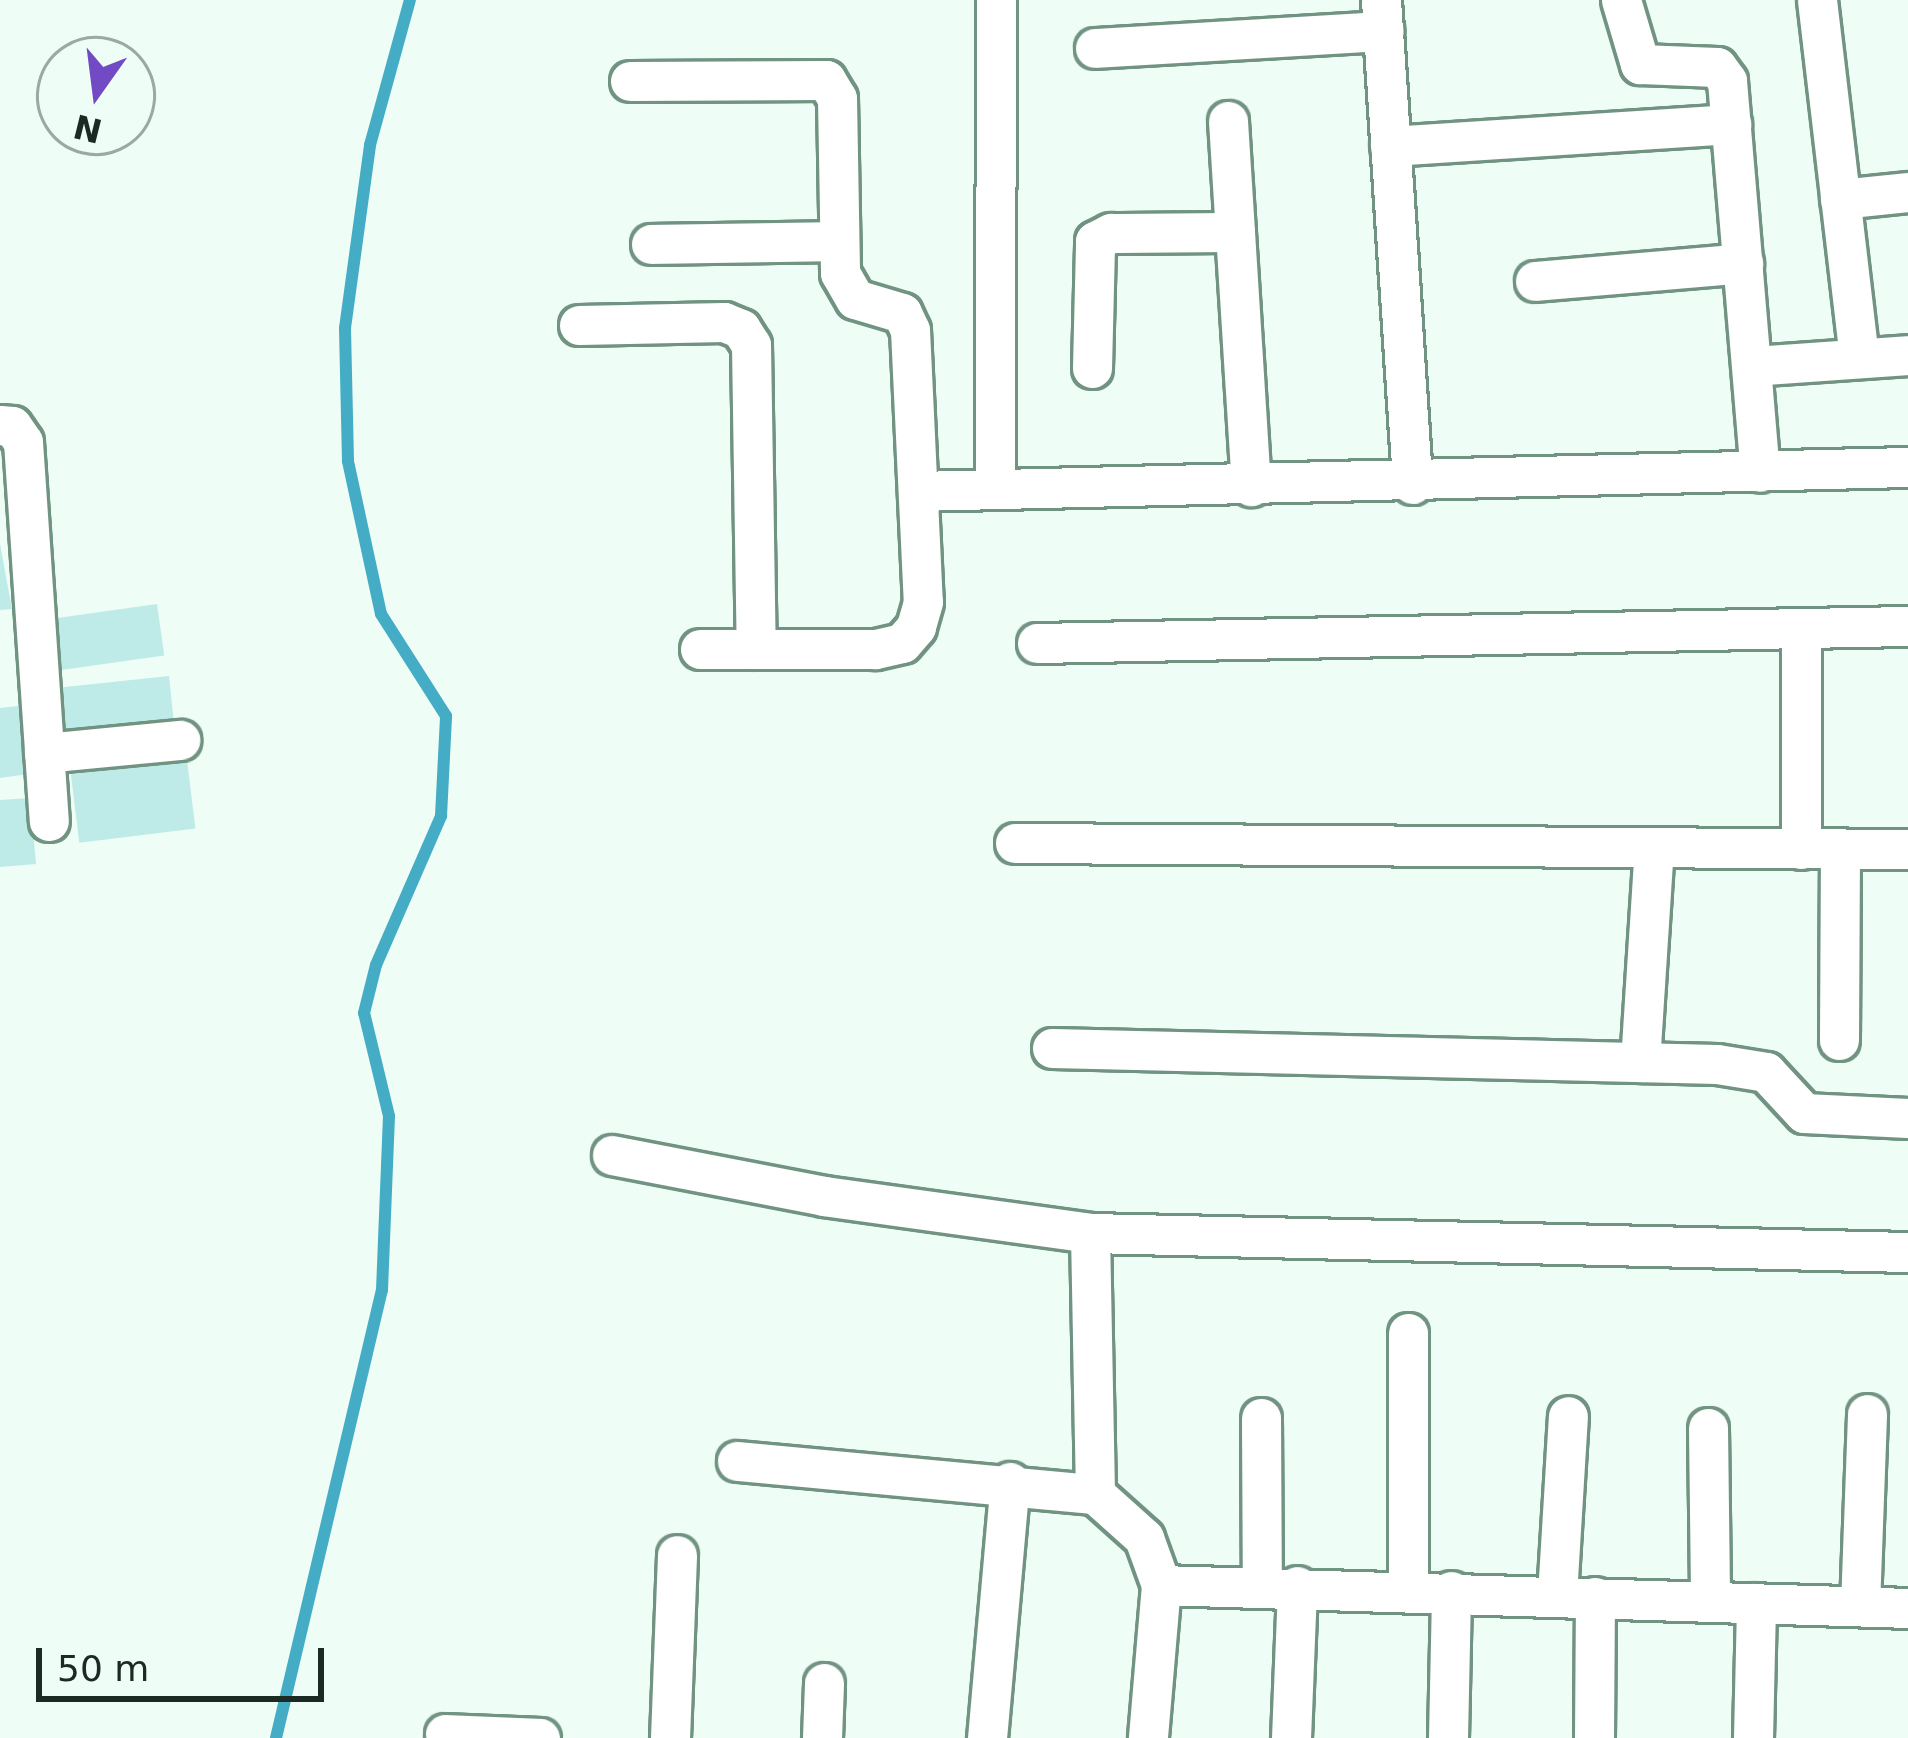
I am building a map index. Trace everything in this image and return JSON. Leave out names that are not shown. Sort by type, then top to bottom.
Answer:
[{"type":"street","points":[[995,489],[996,0]]},
{"type":"street","points":[[1621,0],[1640,64],[1717,67],[1727,81],[1760,472]]},
{"type":"street","points":[[1816,0],[1859,358]]},
{"type":"street","points":[[1095,48],[1382,16],[1412,484]]},
{"type":"street","points":[[630,81],[826,80],[837,98],[844,288],[855,299],[902,313],[910,330],[922,602],[902,644],[700,649]]},
{"type":"street","points":[[1228,121],[1251,486]]},
{"type":"street","points":[[1390,146],[1731,124]]},
{"type":"street","points":[[1840,199],[1908,192]]},
{"type":"street","points":[[1092,368],[1095,241],[1111,233],[1235,232]]},
{"type":"street","points":[[651,244],[839,241]]},
{"type":"street","points":[[1535,281],[1743,263]]},
{"type":"street","points":[[579,325],[724,322],[741,329],[751,345],[756,649]]},
{"type":"street","points":[[1752,366],[1908,355]]},
{"type":"street","points":[[0,425],[12,426],[23,442],[49,821]]},
{"type":"street","points":[[918,491],[1412,484],[1908,467]]},
{"type":"street","points":[[1037,644],[1908,626]]},
{"type":"street","points":[[1802,628],[1838,1040]]},
{"type":"street","points":[[44,753],[180,740]]},
{"type":"street","points":[[1015,843],[1908,849]]},
{"type":"street","points":[[1640,1062],[1654,848]]},
{"type":"street","points":[[1052,1048],[1747,1067],[1778,1081],[1804,1114],[1908,1118]]},
{"type":"street","points":[[612,1155],[824,1196],[1090,1232],[1908,1252]]},
{"type":"street","points":[[1090,1232],[1095,1494]]},
{"type":"street","points":[[1408,1334],[1408,1590]]},
{"type":"street","points":[[1860,1606],[1867,1414]]},
{"type":"street","points":[[1568,1416],[1576,1596],[1594,1738]]},
{"type":"street","points":[[1261,1418],[1292,1738]]},
{"type":"street","points":[[1708,1428],[1710,1601]]},
{"type":"street","points":[[737,1461],[1010,1482],[1095,1494],[1144,1538],[1161,1585],[1148,1738]]},
{"type":"street","points":[[987,1738],[1010,1482]]},
{"type":"street","points":[[670,1738],[677,1555]]},
{"type":"street","points":[[1161,1585],[1280,1585],[1908,1608]]},
{"type":"street","points":[[1448,1738],[1451,1592]]},
{"type":"street","points":[[1753,1738],[1756,1603]]},
{"type":"street","points":[[822,1738],[824,1683]]},
{"type":"street","points":[[445,1734],[540,1738]]},
{"type":"building","points":[[0,544],[12,609],[0,610]]},
{"type":"building","points":[[157,604],[164,655],[52,671],[45,620]]},
{"type":"building","points":[[169,676],[174,726],[61,738],[56,688]]},
{"type":"building","points":[[27,705],[36,773],[0,778],[0,708]]},
{"type":"building","points":[[187,760],[195,828],[79,843],[71,774]]},
{"type":"building","points":[[30,798],[36,864],[0,867],[0,800]]},
{"type":"waterway","points":[[276,1738],[382,1290],[389,1116],[364,1013],[376,965],[441,816],[446,716],[381,614],[348,461],[345,328],[370,145],[410,0]]}]
